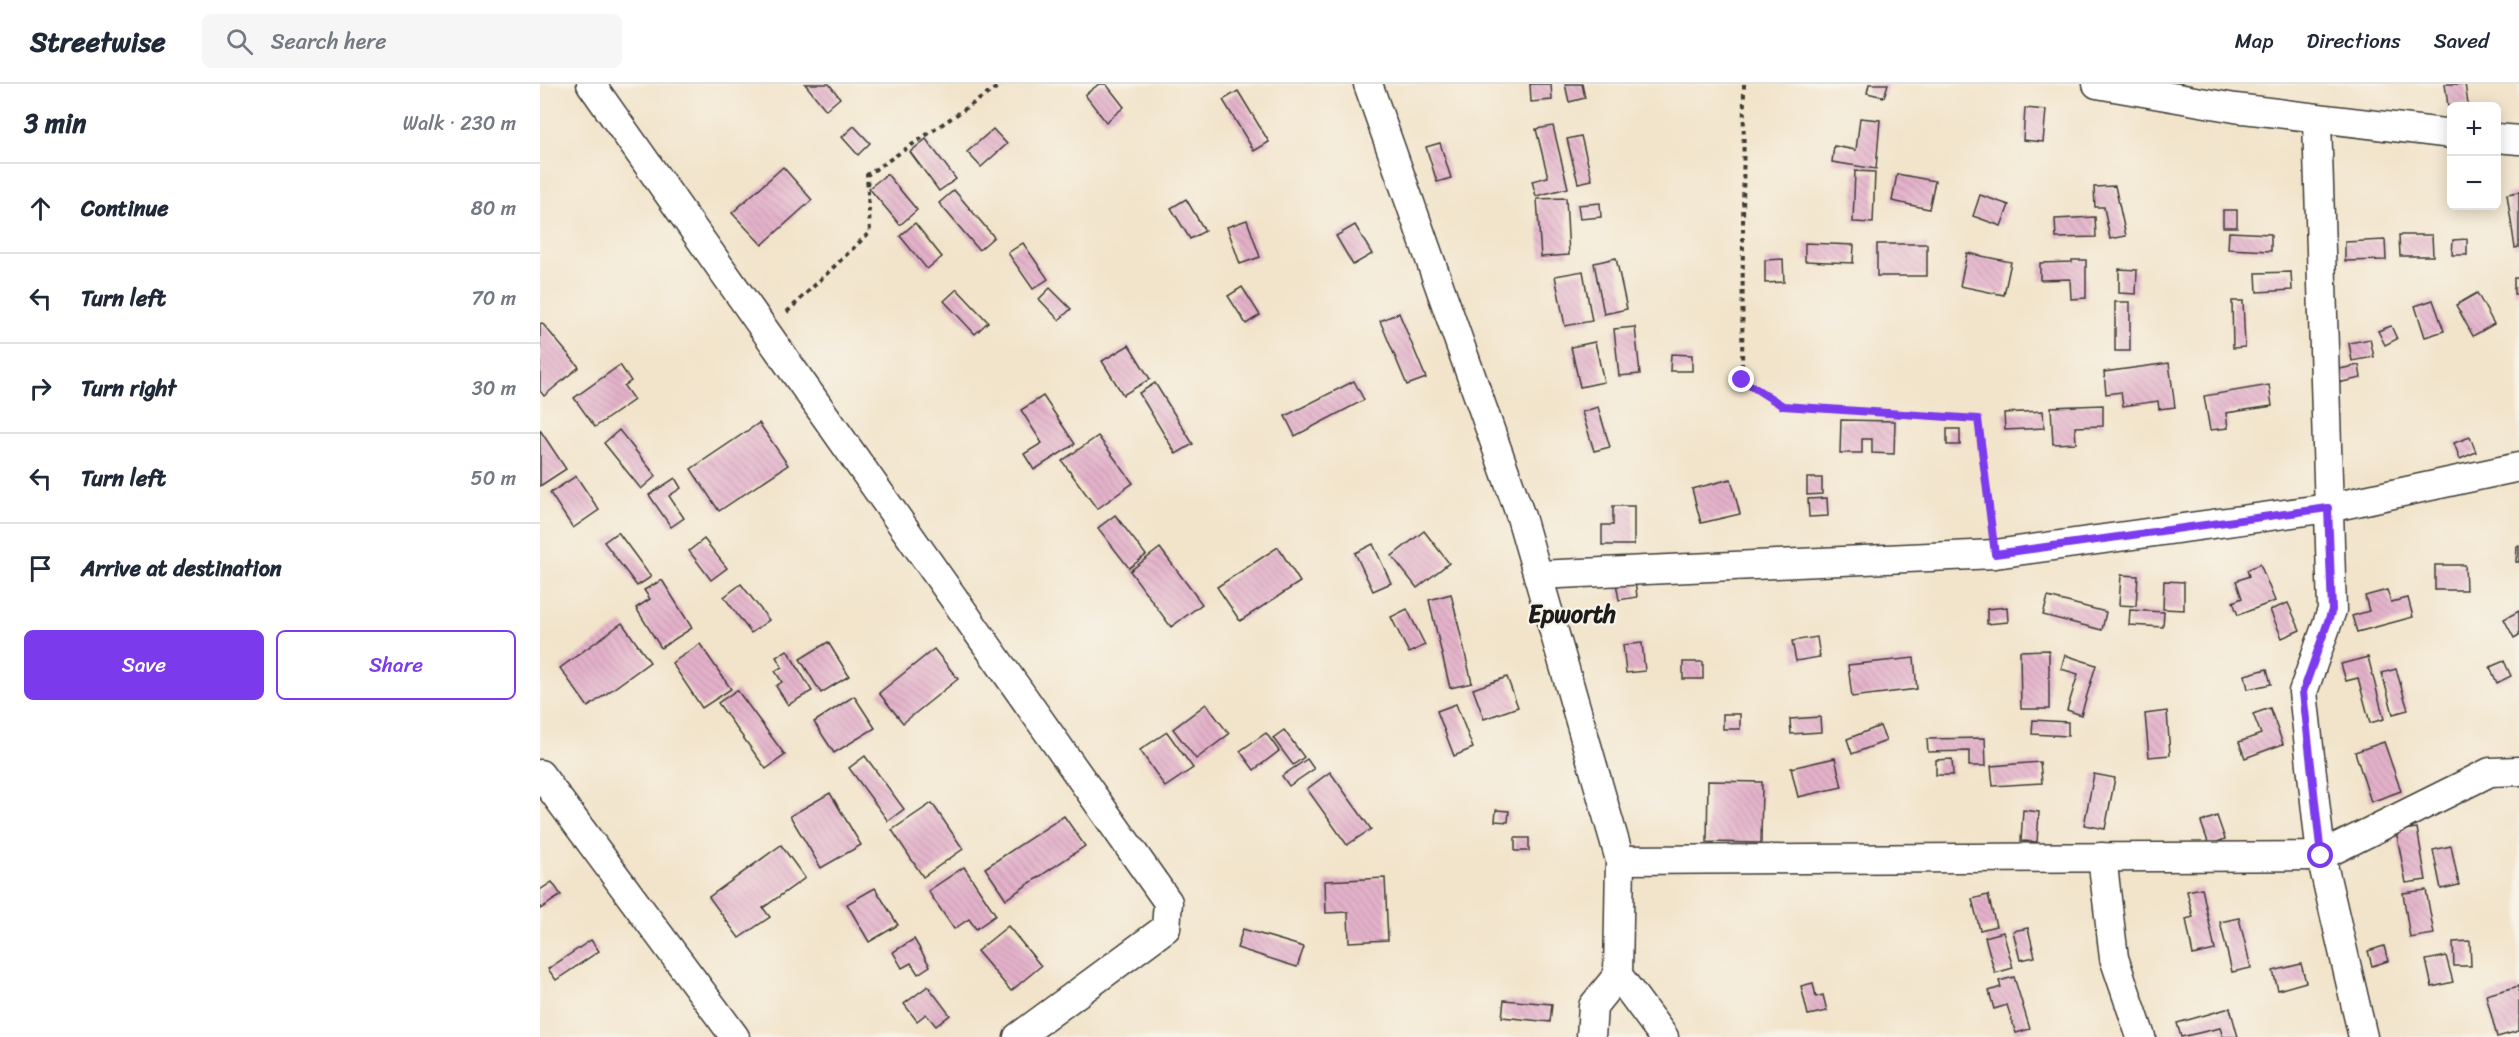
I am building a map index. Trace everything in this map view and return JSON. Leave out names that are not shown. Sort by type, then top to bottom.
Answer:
[{"type":"street","points":[[591,84],[1168,902],[1166,928],[1018,1037]]},
{"type":"street","points":[[1368,84],[1521,517],[1620,860],[1618,975],[1664,1037]]},
{"type":"street","points":[[2097,84],[2317,120],[2447,134]]},
{"type":"street","points":[[2317,120],[2332,610],[2303,692],[2321,856],[2363,1037]]},
{"type":"street","points":[[2501,138],[2519,140]]},
{"type":"street","points":[[1538,575],[1995,554],[2328,508],[2519,467]]},
{"type":"street","points":[[1620,860],[2321,856],[2490,772],[2519,771]]},
{"type":"street","points":[[540,774],[735,1037]]},
{"type":"street","points":[[2102,857],[2114,958],[2141,1037]]},
{"type":"street","points":[[1591,1037],[1593,1006],[1618,975]]},
{"type":"path","points":[[766,332],[870,232],[867,175],[1002,84]]},
{"type":"path","points":[[1744,84],[1742,380],[1783,406],[1978,419],[1995,554]]},
{"type":"building","points":[[805,84],[829,84],[840,98],[826,110]]},
{"type":"building","points":[[1099,84],[1106,84],[1124,107],[1106,122],[1085,95]]},
{"type":"building","points":[[1530,84],[1551,84],[1552,100],[1531,102]]},
{"type":"building","points":[[1565,84],[1582,84],[1585,98],[1569,102]]},
{"type":"building","points":[[1869,84],[1888,84],[1884,97],[1867,93]]},
{"type":"building","points":[[2445,84],[2465,84],[2468,102],[2447,102]]},
{"type":"building","points":[[1238,91],[1269,142],[1254,151],[1223,100]]},
{"type":"building","points":[[2025,108],[2046,110],[2043,142],[2023,140]]},
{"type":"building","points":[[1860,118],[1880,120],[1876,169],[1832,162],[1834,146],[1856,150]]},
{"type":"building","points":[[854,126],[870,143],[858,155],[842,137]]},
{"type":"building","points":[[1553,126],[1568,188],[1536,196],[1532,181],[1548,177],[1536,129]]},
{"type":"building","points":[[993,129],[1007,144],[981,167],[967,152]]},
{"type":"building","points":[[1581,136],[1592,180],[1578,183],[1567,139]]},
{"type":"building","points":[[926,139],[956,179],[939,191],[910,152]]},
{"type":"building","points":[[1440,143],[1451,178],[1437,182],[1426,147]]},
{"type":"building","points":[[783,167],[812,200],[762,245],[732,213]]},
{"type":"building","points":[[1855,171],[1875,172],[1873,223],[1853,222]]},
{"type":"building","points":[[887,174],[917,210],[900,225],[869,188]]},
{"type":"building","points":[[1897,174],[1935,181],[1929,209],[1892,201]]},
{"type":"building","points":[[2115,186],[2126,236],[2110,239],[2104,207],[2095,207],[2094,187]]},
{"type":"building","points":[[954,190],[994,237],[979,250],[939,203]]},
{"type":"building","points":[[2519,192],[2519,247],[2515,248],[2507,194]]},
{"type":"building","points":[[1980,195],[2009,205],[2001,226],[1973,216]]},
{"type":"building","points":[[1566,198],[1569,255],[1541,257],[1537,199]]},
{"type":"building","points":[[1186,199],[1205,231],[1190,239],[1171,208]]},
{"type":"building","points":[[1600,203],[1601,217],[1580,219],[1578,205]]},
{"type":"building","points":[[2223,210],[2237,210],[2237,227],[2223,227]]},
{"type":"building","points":[[2095,217],[2096,237],[2056,238],[2055,219]]},
{"type":"building","points":[[1247,220],[1260,257],[1240,264],[1227,227]]},
{"type":"building","points":[[915,223],[942,257],[927,269],[900,236]]},
{"type":"building","points":[[1355,225],[1372,254],[1353,265],[1336,236]]},
{"type":"building","points":[[2229,232],[2271,234],[2271,251],[2228,249]]},
{"type":"building","points":[[2399,235],[2432,235],[2433,256],[2400,256]]},
{"type":"building","points":[[2467,239],[2467,255],[2452,255],[2453,240]]},
{"type":"building","points":[[2385,240],[2386,260],[2345,261],[2345,242]]},
{"type":"building","points":[[1023,243],[1048,279],[1033,289],[1008,253]]},
{"type":"building","points":[[1805,243],[1854,245],[1853,263],[1805,261]]},
{"type":"building","points":[[1877,244],[1927,244],[1927,276],[1877,276]]},
{"type":"building","points":[[1967,253],[2011,262],[2004,295],[1960,286]]},
{"type":"building","points":[[1616,258],[1627,309],[1604,314],[1594,263]]},
{"type":"building","points":[[1783,259],[1784,282],[1765,283],[1765,260]]},
{"type":"building","points":[[2072,260],[2086,260],[2086,298],[2071,299],[2070,279],[2040,280],[2040,263],[2072,262]]},
{"type":"building","points":[[2119,269],[2137,270],[2136,294],[2119,293]]},
{"type":"building","points":[[1583,271],[1592,321],[1565,326],[1555,276]]},
{"type":"building","points":[[2291,272],[2292,290],[2257,292],[2256,273]]},
{"type":"building","points":[[2514,278],[2519,278],[2519,294],[2514,294]]},
{"type":"building","points":[[1242,287],[1260,315],[1246,324],[1228,296]]},
{"type":"building","points":[[1050,288],[1071,309],[1059,320],[1039,299]]},
{"type":"building","points":[[957,289],[988,322],[975,334],[944,301]]},
{"type":"building","points":[[2477,293],[2494,324],[2473,336],[2456,305]]},
{"type":"building","points":[[2433,300],[2444,331],[2425,337],[2415,306]]},
{"type":"building","points":[[2232,301],[2243,301],[2245,347],[2233,348]]},
{"type":"building","points":[[2115,302],[2130,302],[2130,351],[2115,351]]},
{"type":"building","points":[[1399,313],[1426,378],[1407,385],[1380,321]]},
{"type":"building","points":[[542,323],[579,367],[544,396],[540,391],[540,324]]},
{"type":"building","points":[[2391,326],[2397,339],[2385,345],[2378,331]]},
{"type":"building","points":[[1635,327],[1640,374],[1619,376],[1614,329]]},
{"type":"building","points":[[2370,339],[2374,357],[2352,361],[2349,343]]},
{"type":"building","points":[[1595,342],[1604,382],[1580,387],[1571,347]]},
{"type":"building","points":[[1129,345],[1150,379],[1123,395],[1102,361]]},
{"type":"building","points":[[1671,354],[1692,355],[1692,371],[1670,371]]},
{"type":"building","points":[[2169,363],[2175,407],[2159,409],[2158,401],[2123,406],[2121,392],[2106,394],[2104,372]]},
{"type":"building","points":[[620,365],[631,381],[624,386],[634,400],[595,427],[574,398]]},
{"type":"building","points":[[2359,365],[2361,378],[2333,384],[2330,371]]},
{"type":"building","points":[[1354,381],[1364,400],[1295,436],[1285,416]]},
{"type":"building","points":[[1155,383],[1193,444],[1176,454],[1139,393]]},
{"type":"building","points":[[2269,385],[2272,406],[2226,413],[2228,428],[2210,430],[2204,396]]},
{"type":"building","points":[[1043,396],[1075,444],[1034,470],[1024,454],[1042,443],[1021,410]]},
{"type":"building","points":[[2103,405],[2103,426],[2075,427],[2076,443],[2053,444],[2051,407]]},
{"type":"building","points":[[1598,407],[1610,447],[1594,451],[1582,412]]},
{"type":"building","points":[[2043,411],[2044,428],[2005,430],[2004,413]]},
{"type":"building","points":[[1841,420],[1895,421],[1894,454],[1872,453],[1872,439],[1862,439],[1862,453],[1840,453]]},
{"type":"building","points":[[759,423],[788,465],[719,511],[691,469]]},
{"type":"building","points":[[1947,429],[1960,429],[1960,445],[1947,445]]},
{"type":"building","points":[[540,430],[566,469],[540,486]]},
{"type":"building","points":[[619,430],[656,476],[641,489],[604,443]]},
{"type":"building","points":[[1098,436],[1133,483],[1097,509],[1062,461]]},
{"type":"building","points":[[2470,437],[2476,452],[2460,459],[2454,443]]},
{"type":"building","points":[[576,476],[599,510],[573,528],[550,493]]},
{"type":"building","points":[[675,478],[681,488],[669,496],[684,518],[671,527],[649,495]]},
{"type":"building","points":[[1807,478],[1822,478],[1822,494],[1807,495]]},
{"type":"building","points":[[1731,479],[1740,514],[1701,523],[1692,489]]},
{"type":"building","points":[[1827,498],[1828,516],[1809,517],[1808,499]]},
{"type":"building","points":[[1613,506],[1634,506],[1634,545],[1602,545],[1602,525],[1613,525]]},
{"type":"building","points":[[1115,515],[1146,555],[1129,568],[1098,528]]},
{"type":"building","points":[[1424,531],[1449,563],[1417,588],[1392,556]]},
{"type":"building","points":[[618,532],[651,577],[637,586],[604,542]]},
{"type":"building","points":[[704,539],[727,568],[711,580],[689,551]]},
{"type":"building","points":[[1373,544],[1391,583],[1373,591],[1355,553]]},
{"type":"building","points":[[2517,546],[2519,546],[2519,562],[2516,562]]},
{"type":"building","points":[[1278,547],[1300,582],[1240,621],[1217,587]]},
{"type":"building","points":[[1160,548],[1202,604],[1171,627],[1130,571]]},
{"type":"building","points":[[2260,564],[2275,601],[2238,615],[2233,602],[2242,598],[2236,581],[2249,576],[2247,570]]},
{"type":"building","points":[[2435,565],[2465,565],[2466,590],[2435,590]]},
{"type":"building","points":[[2121,575],[2138,576],[2136,606],[2119,605]]},
{"type":"building","points":[[662,580],[692,628],[661,648],[636,608],[650,599],[644,590]]},
{"type":"building","points":[[1635,580],[1637,597],[1619,600],[1616,583]]},
{"type":"building","points":[[2164,581],[2184,582],[2184,610],[2163,609]]},
{"type":"building","points":[[741,584],[769,620],[751,633],[724,597]]},
{"type":"building","points":[[2387,590],[2391,602],[2408,598],[2413,617],[2357,632],[2352,616],[2369,611],[2365,596]]},
{"type":"building","points":[[1451,594],[1472,683],[1450,688],[1429,600]]},
{"type":"building","points":[[2048,597],[2106,612],[2102,630],[2043,615]]},
{"type":"building","points":[[2288,603],[2300,630],[2282,638],[2270,610]]},
{"type":"building","points":[[2007,607],[2008,622],[1987,624],[1987,609]]},
{"type":"building","points":[[1407,609],[1425,645],[1409,653],[1391,617]]},
{"type":"building","points":[[2130,610],[2164,612],[2163,627],[2129,625]]},
{"type":"building","points":[[2519,611],[2519,635],[2514,638],[2504,619]]},
{"type":"building","points":[[622,623],[650,662],[588,707],[560,668]]},
{"type":"building","points":[[1817,637],[1820,657],[1796,661],[1792,641]]},
{"type":"building","points":[[828,642],[849,676],[821,693],[800,659]]},
{"type":"building","points":[[1642,643],[1645,671],[1626,673],[1623,645]]},
{"type":"building","points":[[700,644],[731,689],[702,708],[672,663]]},
{"type":"building","points":[[934,649],[958,679],[903,723],[879,693]]},
{"type":"building","points":[[787,650],[812,691],[788,705],[776,686],[782,682],[775,671],[782,667],[776,657]]},
{"type":"building","points":[[2049,650],[2049,709],[2021,709],[2020,651]]},
{"type":"building","points":[[2065,655],[2096,665],[2081,715],[2067,710],[2078,674],[2061,669]]},
{"type":"building","points":[[2368,657],[2384,719],[2370,723],[2358,678],[2346,681],[2341,664]]},
{"type":"building","points":[[1914,658],[1917,689],[1852,697],[1848,665]]},
{"type":"building","points":[[2504,661],[2511,676],[2497,683],[2490,667]]},
{"type":"building","points":[[1683,662],[1703,662],[1703,679],[1683,679]]},
{"type":"building","points":[[2267,669],[2271,684],[2248,689],[2245,675]]},
{"type":"building","points":[[2396,669],[2408,710],[2393,714],[2382,673]]},
{"type":"building","points":[[1507,677],[1518,707],[1484,719],[1473,689]]},
{"type":"building","points":[[737,690],[785,755],[766,769],[718,703]]},
{"type":"building","points":[[854,696],[875,728],[834,753],[814,722]]},
{"type":"building","points":[[1206,704],[1229,734],[1196,759],[1173,729]]},
{"type":"building","points":[[1456,704],[1473,748],[1454,756],[1437,711]]},
{"type":"building","points":[[2270,708],[2283,744],[2245,758],[2239,742],[2261,734],[2253,714]]},
{"type":"building","points":[[2167,711],[2170,755],[2149,757],[2145,714]]},
{"type":"building","points":[[1723,714],[1740,714],[1740,729],[1723,729]]},
{"type":"building","points":[[1820,717],[1821,732],[1791,734],[1790,719]]},
{"type":"building","points":[[2033,720],[2068,722],[2068,736],[2032,734]]},
{"type":"building","points":[[1880,726],[1886,741],[1852,754],[1847,739]]},
{"type":"building","points":[[1284,730],[1304,757],[1293,765],[1273,738]]},
{"type":"building","points":[[1167,732],[1193,768],[1165,787],[1140,750]]},
{"type":"building","points":[[1266,733],[1279,751],[1254,770],[1240,751]]},
{"type":"building","points":[[1985,738],[1986,766],[1969,766],[1969,751],[1928,752],[1927,739]]},
{"type":"building","points":[[2384,742],[2401,791],[2371,802],[2355,752]]},
{"type":"building","points":[[865,756],[904,809],[888,821],[849,768]]},
{"type":"building","points":[[1835,758],[1842,787],[1798,797],[1791,768]]},
{"type":"building","points":[[1307,759],[1314,769],[1289,786],[1282,776]]},
{"type":"building","points":[[1952,759],[1953,775],[1936,775],[1936,760]]},
{"type":"building","points":[[2040,762],[2042,783],[1993,786],[1991,766]]},
{"type":"building","points":[[1330,772],[1371,829],[1347,845],[1307,789]]},
{"type":"building","points":[[2094,774],[2115,778],[2105,829],[2084,825]]},
{"type":"building","points":[[1708,781],[1762,782],[1761,843],[1707,842]]},
{"type":"building","points":[[830,793],[861,845],[821,868],[790,816]]},
{"type":"building","points":[[932,803],[963,849],[923,877],[892,830]]},
{"type":"building","points":[[1496,810],[1509,811],[1508,822],[1495,821]]},
{"type":"building","points":[[2023,810],[2039,812],[2037,842],[2021,841]]},
{"type":"building","points":[[1064,816],[1085,846],[1006,899],[985,868]]},
{"type":"building","points":[[2217,816],[2225,839],[2209,845],[2201,822]]},
{"type":"building","points":[[2417,828],[2426,880],[2406,883],[2396,831]]},
{"type":"building","points":[[1515,838],[1529,838],[1529,851],[1515,851]]},
{"type":"building","points":[[781,845],[805,878],[763,908],[770,917],[739,938],[709,897]]},
{"type":"building","points":[[2451,846],[2459,885],[2441,889],[2433,850]]},
{"type":"building","points":[[964,867],[996,915],[976,929],[969,919],[954,929],[928,891]]},
{"type":"building","points":[[1385,878],[1388,940],[1349,942],[1348,912],[1326,913],[1325,881]]},
{"type":"building","points":[[552,882],[561,895],[540,909],[540,890]]},
{"type":"building","points":[[875,888],[898,925],[869,942],[847,904]]},
{"type":"building","points":[[2202,888],[2215,950],[2193,955],[2186,919],[2193,917],[2187,891]]},
{"type":"building","points":[[2426,890],[2434,934],[2410,938],[2403,893]]},
{"type":"building","points":[[1988,895],[1996,926],[1980,930],[1972,899]]},
{"type":"building","points":[[2239,918],[2251,968],[2232,972],[2220,922]]},
{"type":"building","points":[[1008,926],[1041,966],[1011,991],[977,951]]},
{"type":"building","points":[[2028,928],[2035,957],[2020,960],[2013,931]]},
{"type":"building","points":[[1243,929],[1304,947],[1297,967],[1237,948]]},
{"type":"building","points":[[2003,932],[2013,968],[1995,973],[1985,937]]},
{"type":"building","points":[[914,939],[930,966],[918,974],[911,963],[902,968],[893,952]]},
{"type":"building","points":[[591,940],[599,951],[556,980],[548,969]]},
{"type":"building","points":[[2470,941],[2471,966],[2454,966],[2453,942]]},
{"type":"building","points":[[2384,946],[2388,961],[2372,966],[2368,951]]},
{"type":"building","points":[[2446,956],[2453,982],[2432,987],[2426,960]]},
{"type":"building","points":[[2301,964],[2306,982],[2278,990],[2273,971]]},
{"type":"building","points":[[2014,977],[2030,1029],[2016,1033],[2007,1005],[1994,1009],[1989,991],[2001,987],[1999,981]]},
{"type":"building","points":[[1813,983],[1816,997],[1823,995],[1827,1011],[1808,1015],[1801,986]]},
{"type":"building","points":[[928,986],[950,1015],[936,1026],[926,1014],[917,1021],[904,1004]]},
{"type":"building","points":[[2519,986],[2519,1031],[2497,1037],[2486,995]]},
{"type":"building","points":[[1504,1000],[1552,1004],[1550,1022],[1502,1017]]},
{"type":"building","points":[[2230,1008],[2238,1037],[2223,1037],[2220,1028],[2181,1037],[2177,1023]]},
{"type":"district","name":"Epworth","points":[[1572,614]]},
{"type":"route","points":[[1742,380],[1783,406],[1978,419],[1995,554],[2328,508],[2332,610],[2303,692],[2321,856]]}]
